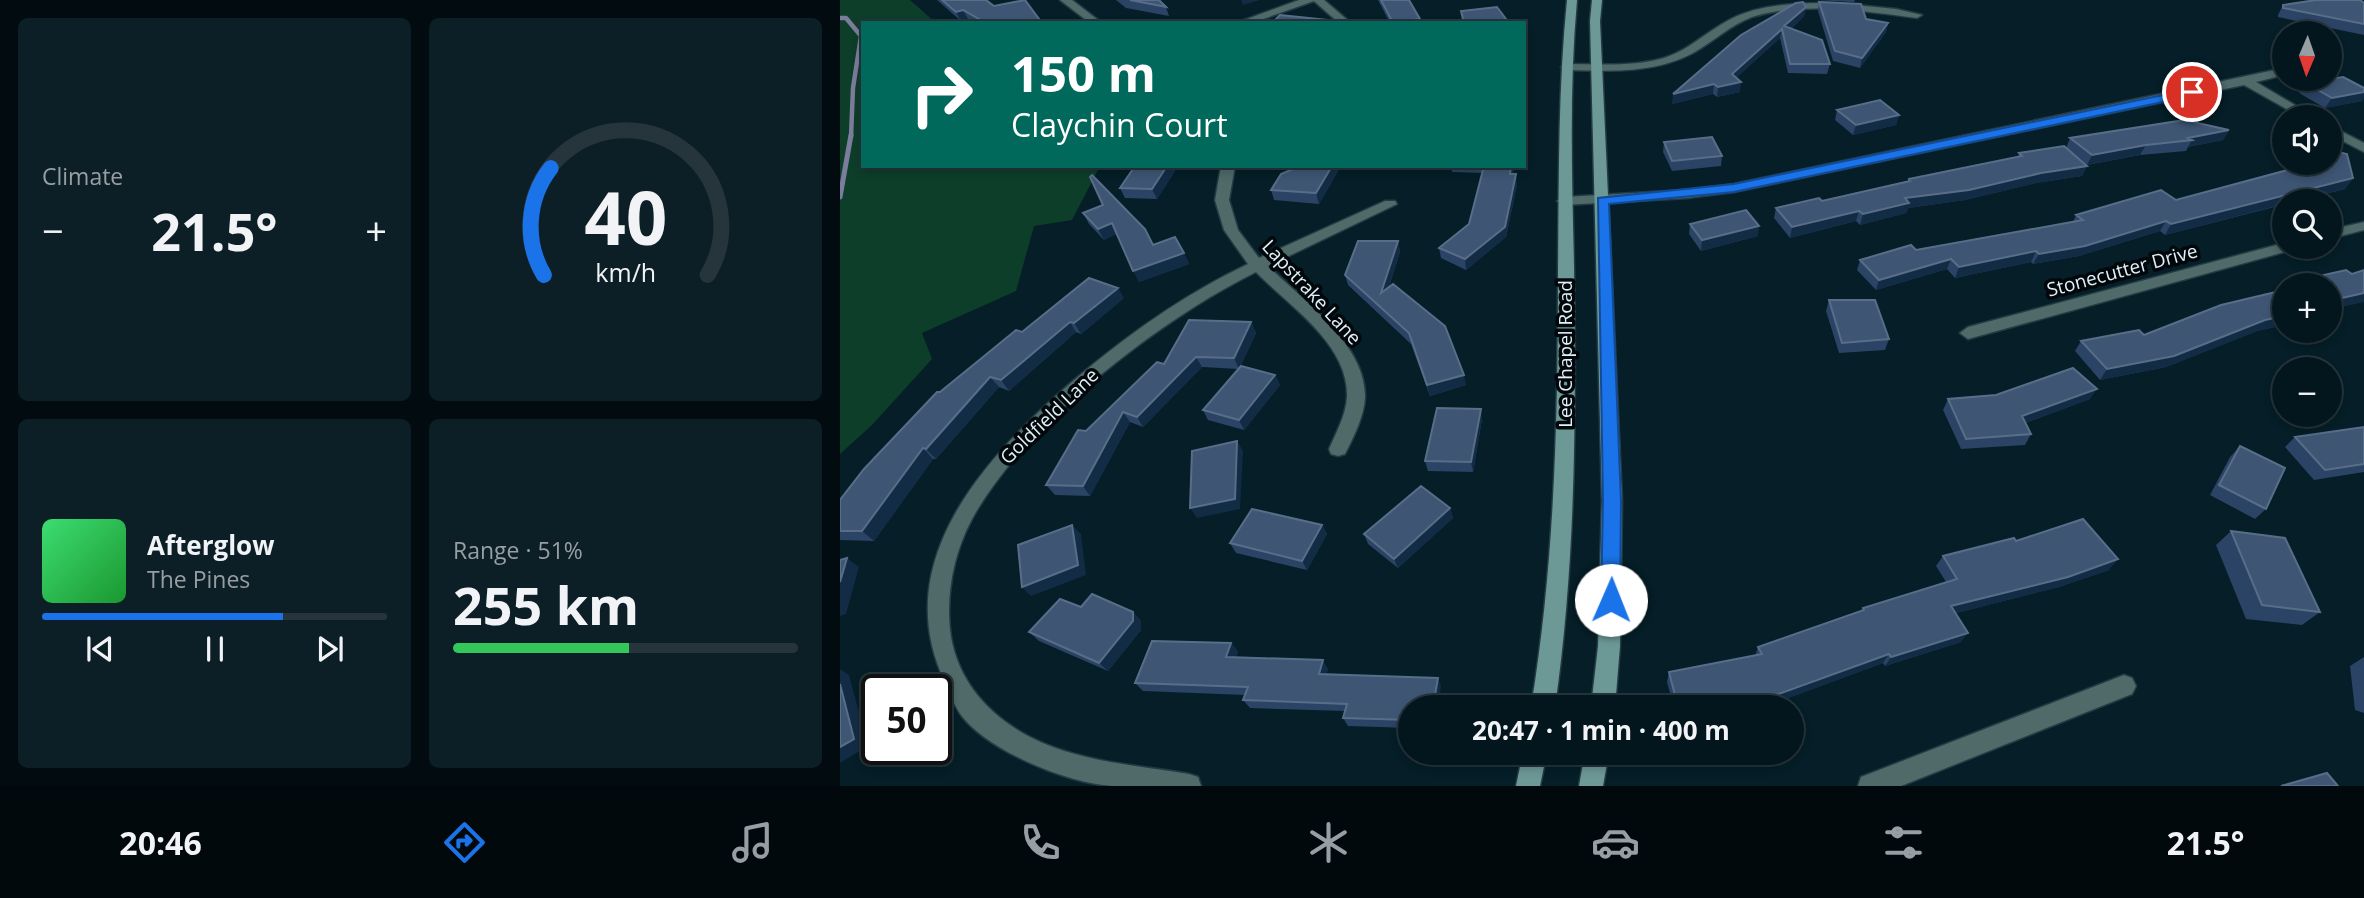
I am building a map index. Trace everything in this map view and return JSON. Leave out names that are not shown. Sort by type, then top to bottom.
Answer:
[{"type":"main road","name":"Lee Chapel Road","points":[[1545,695],[1559,597],[1565,336],[1564,201],[1567,67],[1572,0]]},
{"type":"main road","points":[[1597,0],[1612,501],[1609,646],[1604,695]]},
{"type":"main road","points":[[1528,786],[1532,765]]},
{"type":"main road","points":[[1591,786],[1595,765]]},
{"type":"street","points":[[1065,0],[1094,21]]},
{"type":"street","points":[[1247,21],[1309,0]]},
{"type":"street","points":[[1318,0],[1344,21]]},
{"type":"street","points":[[1567,67],[1638,66],[1670,59],[1692,50],[1722,27],[1771,9],[1838,5],[1917,15]]},
{"type":"street","points":[[1564,201],[1603,201],[1734,188],[2272,74]]},
{"type":"street","points":[[2246,81],[2288,105]]},
{"type":"street","points":[[2342,136],[2364,148]]},
{"type":"street","name":"Lapstrake Lane","points":[[1227,168],[1220,195],[1224,219],[1230,232],[1339,346],[1350,365],[1356,391],[1355,407],[1338,449]]},
{"type":"street","name":"Goldfield Lane","points":[[1189,786],[1081,768],[1041,755],[996,729],[971,708],[948,665],[938,623],[944,563],[966,509],[1002,459],[1027,432],[1128,344],[1219,284],[1390,204]]},
{"type":"street","points":[[2342,232],[2364,226]]},
{"type":"street","name":"Stonecutter Drive","points":[[1968,333],[2272,251]]},
{"type":"street","points":[[1870,786],[2124,686]]},
{"type":"green space","points":[[840,0],[910,0],[934,21],[861,21],[861,168],[1099,168],[1072,220],[1034,226],[1016,291],[922,333],[932,359],[872,425],[840,454]]},
{"type":"building","points":[[942,0],[986,0],[994,6],[1025,0],[1041,21],[982,21],[963,10],[956,12]]},
{"type":"building","points":[[1130,0],[1159,0],[1166,7]]},
{"type":"building","points":[[1381,0],[1409,0],[1420,19],[1406,21],[1392,21]]},
{"type":"building","points":[[2316,0],[2360,0],[2364,3],[2364,24],[2283,8],[2283,5]]},
{"type":"building","points":[[1803,2],[1806,7],[1784,26],[1822,40],[1830,64],[1790,64],[1782,29],[1732,74],[1741,82],[1718,87],[1714,84],[1673,94],[1741,35],[1796,3]]},
{"type":"building","points":[[1819,2],[1861,4],[1866,19],[1888,23],[1862,58],[1835,51]]},
{"type":"building","points":[[1497,7],[1508,21],[1464,21],[1461,11]]},
{"type":"building","points":[[1280,15],[1337,21],[1274,21]]},
{"type":"building","points":[[2342,77],[2364,88],[2364,92],[2332,98],[2320,91],[2342,91]]},
{"type":"building","points":[[1880,100],[1899,115],[1856,125],[1837,110]]},
{"type":"building","points":[[2184,120],[2229,130],[2188,138],[2192,140],[2092,155],[2070,138]]},
{"type":"building","points":[[1712,137],[1722,156],[1672,161],[1664,142]]},
{"type":"building","points":[[2064,146],[2087,166],[2041,173],[1969,190],[1905,198],[1909,203],[1863,214],[1859,211],[1792,227],[1776,208],[1819,198],[1822,201],[1910,181],[1909,179],[2022,156],[2019,153]]},
{"type":"building","points":[[2342,153],[2347,154],[2353,178],[2309,189],[2272,189],[2272,198],[2171,224],[2166,221],[2085,246],[2039,254],[2036,251],[1959,267],[1951,259],[1879,280],[1860,260],[1911,245],[1916,250],[2083,220],[2076,215],[2161,190],[2176,200],[2272,174],[2342,175]]},
{"type":"building","points":[[1134,168],[1166,168],[1152,189],[1120,188]]},
{"type":"building","points":[[1295,168],[1331,168],[1316,193],[1271,190],[1281,174]]},
{"type":"building","points":[[1483,168],[1511,168],[1510,174],[1516,174],[1505,227],[1465,259],[1439,248],[1469,224]]},
{"type":"building","points":[[1092,175],[1145,229],[1153,245],[1175,237],[1184,253],[1133,271],[1112,223],[1098,229],[1083,213],[1103,205],[1090,177]]},
{"type":"building","points":[[1746,210],[1759,226],[1702,240],[1690,224]]},
{"type":"building","points":[[1358,241],[1398,241],[1381,293],[1393,284],[1445,326],[1464,375],[1427,385],[1409,333],[1345,275]]},
{"type":"building","points":[[2346,270],[2352,274],[2364,270],[2364,293],[2342,298],[2342,273],[2333,273]]},
{"type":"building","points":[[1089,278],[1118,288],[1074,323],[1070,322],[1001,380],[990,377],[926,449],[923,448],[862,531],[840,531],[840,500],[864,469],[937,392],[1016,330],[1022,332]]},
{"type":"building","points":[[2272,293],[2272,319],[2174,356],[2107,369],[2081,341],[2139,330],[2144,335],[2221,305]]},
{"type":"building","points":[[1829,300],[1875,300],[1889,339],[1842,343]]},
{"type":"building","points":[[1189,320],[1251,322],[1234,358],[1196,357],[1137,417],[1123,412],[1083,486],[1046,485],[1078,430],[1086,431],[1157,362],[1164,364]]},
{"type":"building","points":[[1241,366],[1275,375],[1239,420],[1203,410]]},
{"type":"building","points":[[2073,368],[2097,389],[2022,416],[2031,434],[1966,439],[1948,399],[1996,395]]},
{"type":"building","points":[[1437,408],[1481,409],[1471,462],[1425,461]]},
{"type":"building","points":[[2364,427],[2364,464],[2325,470],[2295,437]]},
{"type":"building","points":[[1237,441],[1235,499],[1190,508],[1192,451]]},
{"type":"building","points":[[2240,446],[2285,468],[2266,509],[2219,485]]},
{"type":"building","points":[[1421,486],[1450,508],[1394,559],[1364,534]]},
{"type":"building","points":[[1252,509],[1322,525],[1302,561],[1230,543]]},
{"type":"building","points":[[2083,519],[2118,559],[2068,577],[1951,606],[1968,633],[1891,657],[1889,654],[1776,695],[1675,695],[1669,672],[1762,654],[1758,647],[1864,610],[1863,608],[1957,579],[1943,556],[2014,538],[2016,541]]},
{"type":"building","points":[[1072,525],[1078,565],[1022,587],[1018,545]]},
{"type":"building","points":[[2231,531],[2285,538],[2320,612],[2262,605]]},
{"type":"building","points":[[847,558],[840,582],[840,560]]},
{"type":"building","points":[[1092,594],[1133,612],[1133,621],[1099,663],[1029,632],[1060,599],[1081,607]]},
{"type":"building","points":[[1152,641],[1231,643],[1226,657],[1323,660],[1319,674],[1438,678],[1435,695],[1398,695],[1398,720],[1343,718],[1347,704],[1243,700],[1248,687],[1135,683]]},
{"type":"building","points":[[840,684],[854,739],[840,747]]},
{"type":"building","points":[[2327,773],[2338,786],[2281,786]]},
{"type":"waterway","points":[[840,18],[846,18],[861,36],[853,88],[851,137]]},
{"type":"waterway","points":[[840,197],[851,135]]},
{"type":"route","points":[[1611,600],[1612,501],[1603,201],[1734,188],[2192,92]]}]
